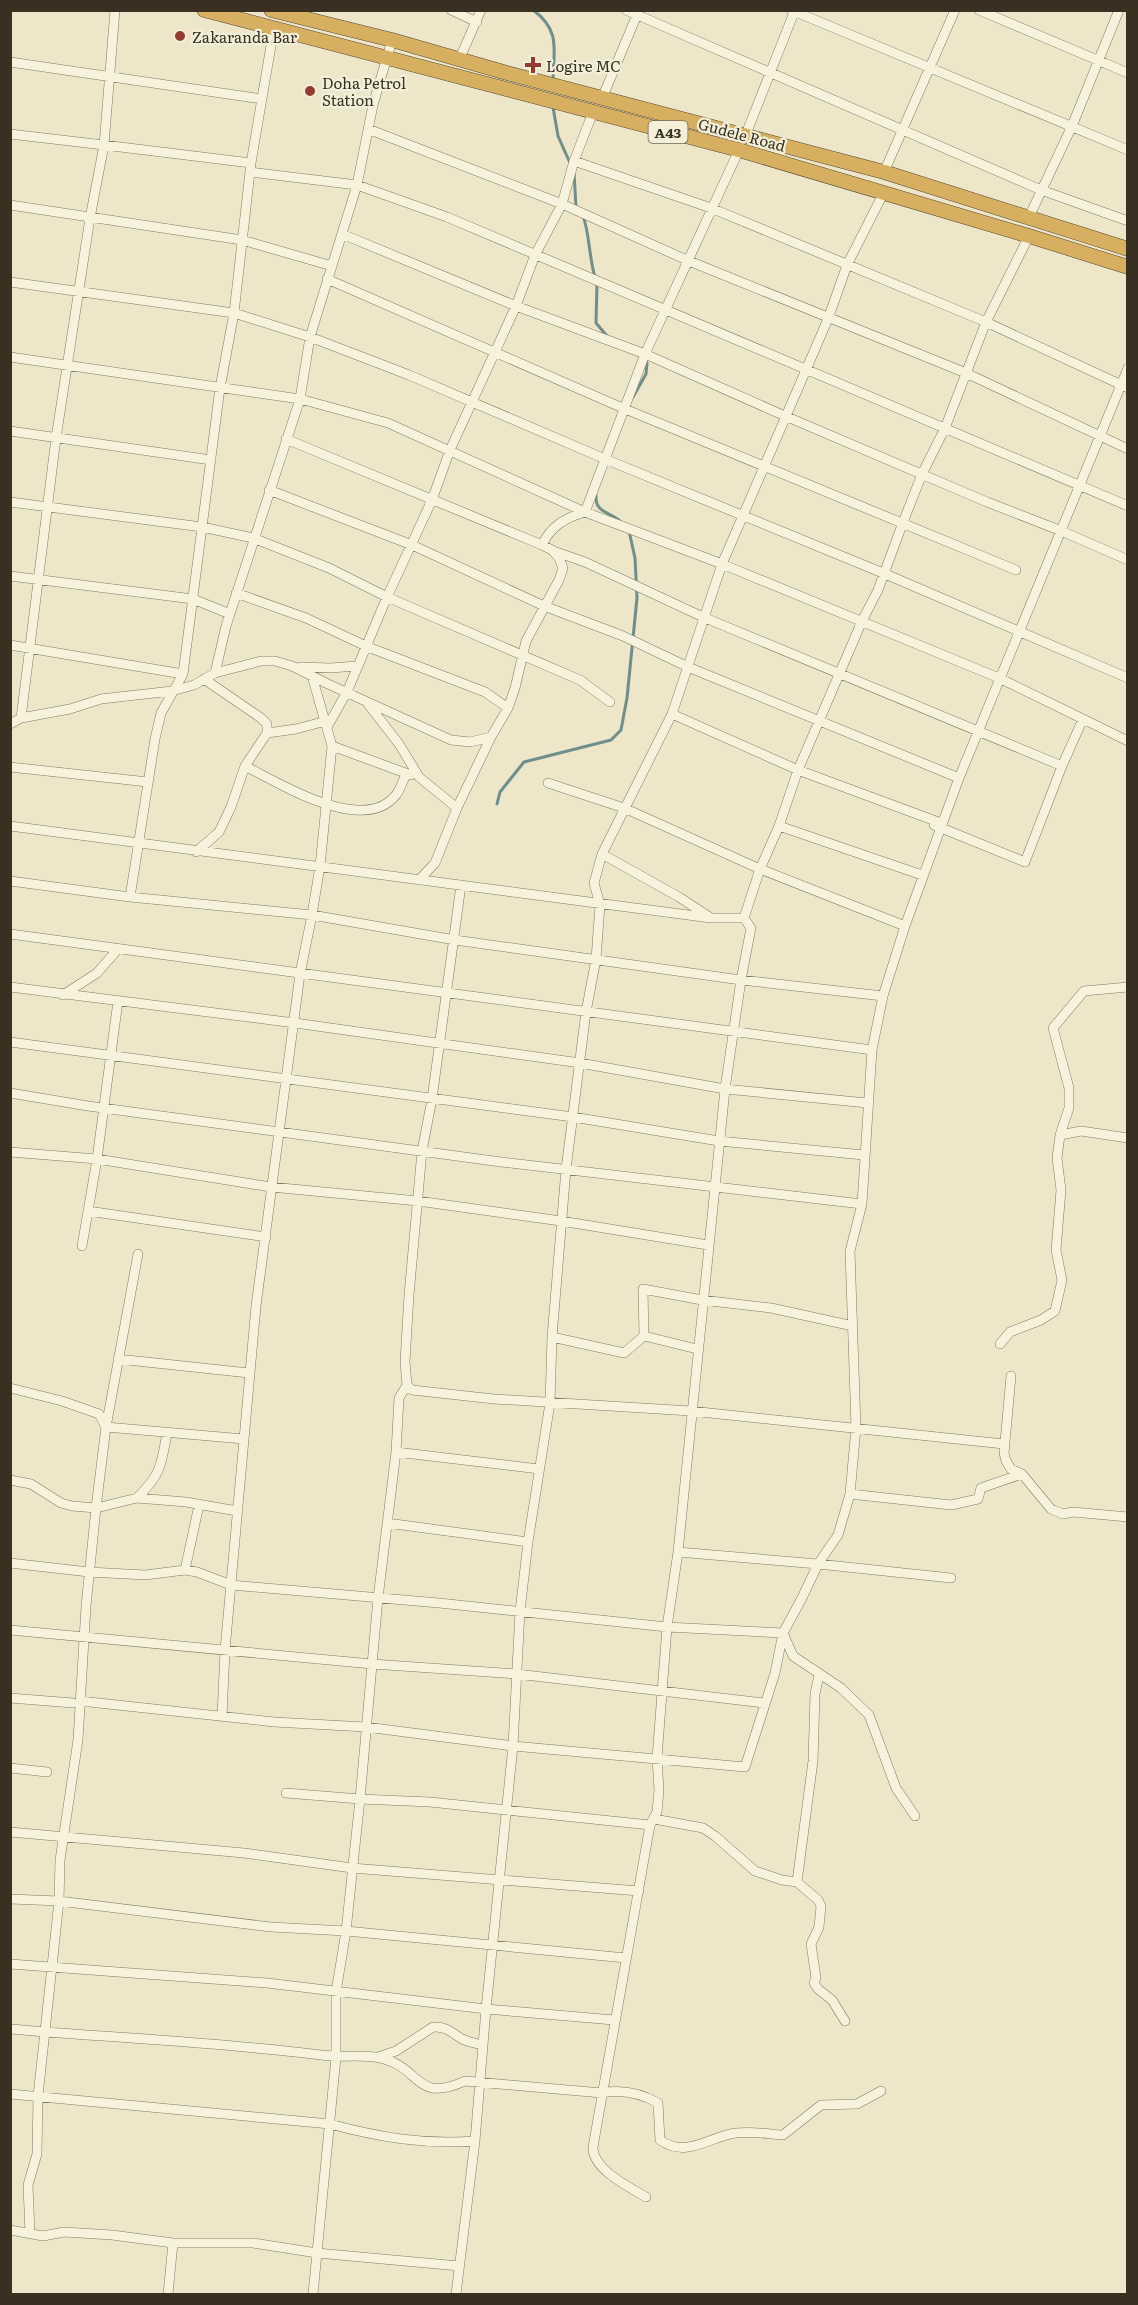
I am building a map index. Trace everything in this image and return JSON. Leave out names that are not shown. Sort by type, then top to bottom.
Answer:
[{"type":"highway","name":"Gudele Road","points":[[204,10],[739,150],[1128,267]]},
{"type":"highway","name":"Gudele Road","points":[[271,10],[315,16],[459,60],[603,96],[884,172],[1128,249]]},
{"type":"street","points":[[10,724],[21,714],[66,365],[104,146],[115,10]]},
{"type":"street","points":[[451,10],[477,22]]},
{"type":"street","points":[[459,60],[481,10]]},
{"type":"street","points":[[626,10],[638,13],[771,74],[1041,190],[1128,221]]},
{"type":"street","points":[[884,172],[956,10]]},
{"type":"street","points":[[979,10],[1128,73]]},
{"type":"street","points":[[1029,217],[1072,126],[1119,10]]},
{"type":"street","points":[[746,134],[771,74],[793,11],[1128,150]]},
{"type":"street","points":[[603,96],[638,13]]},
{"type":"street","points":[[130,897],[161,714],[183,674],[220,388],[234,313],[251,168],[274,28]]},
{"type":"street","points":[[215,673],[236,593],[300,399],[310,337],[357,185],[373,105],[392,40]]},
{"type":"street","points":[[10,62],[262,99]]},
{"type":"street","points":[[267,733],[327,724],[347,692],[357,666],[368,647],[387,597],[432,500],[450,450],[516,306],[536,255],[562,204],[574,161],[593,112]]},
{"type":"street","points":[[368,129],[562,204],[689,261],[966,373],[1128,449]]},
{"type":"street","points":[[10,134],[357,185],[447,217],[1128,506]]},
{"type":"street","points":[[585,512],[645,354],[739,150]]},
{"type":"street","points":[[574,161],[711,208],[986,322],[1124,386]]},
{"type":"street","points":[[456,2295],[475,2141],[482,2045],[513,1746],[520,1611],[528,1542],[550,1403],[552,1337],[566,1169],[586,1012],[596,959],[600,905],[594,883],[602,854],[672,714],[722,564],[828,319],[847,265],[884,192]]},
{"type":"street","points":[[10,205],[242,240],[332,266]]},
{"type":"street","points":[[342,234],[516,306],[645,354],[785,416],[1128,560]]},
{"type":"street","points":[[744,918],[798,770],[841,673],[861,621],[878,590],[922,474],[945,428],[986,322],[1029,236]]},
{"type":"street","points":[[327,279],[625,409],[1016,570]]},
{"type":"street","points":[[10,282],[234,313],[310,337],[473,401],[605,459],[744,514],[1128,678]]},
{"type":"street","points":[[10,357],[300,399],[388,423],[585,512],[722,564],[999,678],[1128,741]]},
{"type":"street","points":[[10,1698],[76,1702],[274,1722],[366,1727],[513,1746],[745,1767],[775,1673],[783,1634],[818,1564],[838,1535],[850,1494],[856,1428],[850,1251],[862,1204],[872,1050],[883,996],[922,875],[936,823],[959,778],[1059,530],[1080,486],[1099,437],[1124,386],[1128,368]]},
{"type":"street","points":[[10,431],[211,460]]},
{"type":"street","points":[[286,439],[585,562],[703,617],[1062,765]]},
{"type":"street","points":[[269,490],[412,545],[544,606],[623,636],[819,722],[959,778]]},
{"type":"street","points":[[10,502],[202,527],[254,538],[329,568],[387,597],[580,680],[610,702]]},
{"type":"street","points":[[542,545],[546,536],[557,525],[567,518],[585,512]]},
{"type":"street","points":[[419,880],[435,862],[457,808],[491,737],[508,708],[522,655],[544,606],[559,580],[563,567],[552,550]]},
{"type":"street","points":[[10,576],[193,599],[230,614]]},
{"type":"street","points":[[236,593],[306,618],[368,647],[485,692],[508,708]]},
{"type":"street","points":[[10,645],[183,674]]},
{"type":"street","points":[[10,709],[21,714],[70,709],[101,699],[172,691],[194,685],[215,673],[261,661],[275,661],[292,666],[451,740],[470,742],[491,737]]},
{"type":"street","points":[[292,666],[313,668],[357,666]]},
{"type":"street","points":[[222,1717],[225,1650],[256,1306],[300,974],[320,866],[332,746],[312,676]]},
{"type":"street","points":[[196,852],[219,832],[231,807],[245,766],[267,733],[267,724],[261,718],[204,679]]},
{"type":"street","points":[[366,701],[399,744],[419,777],[457,808]]},
{"type":"street","points":[[672,714],[798,770],[936,823],[1025,862],[1062,765],[1083,719]]},
{"type":"street","points":[[332,746],[419,777]]},
{"type":"street","points":[[245,766],[326,805],[368,810],[384,805],[396,795],[406,774]]},
{"type":"street","points":[[10,767],[148,782]]},
{"type":"street","points":[[548,783],[624,808],[760,869],[905,926]]},
{"type":"street","points":[[10,826],[600,905],[711,918],[744,918]]},
{"type":"street","points":[[779,826],[922,875]]},
{"type":"street","points":[[602,854],[679,897],[711,918]]},
{"type":"street","points":[[10,881],[130,897],[312,915],[455,940],[741,980],[883,996]]},
{"type":"street","points":[[313,2295],[336,2057],[336,1992],[346,1931],[360,1799],[378,1598],[396,1452],[399,1398],[407,1385],[405,1362],[408,1305],[422,1151],[432,1099],[461,885]]},
{"type":"street","points":[[646,2198],[616,2179],[593,2154],[614,2020],[652,1822],[657,1812],[659,1790],[657,1758],[667,1627],[678,1552],[725,1089],[751,928],[744,918]]},
{"type":"street","points":[[10,934],[872,1050]]},
{"type":"street","points":[[63,995],[97,973],[118,949]]},
{"type":"street","points":[[10,987],[295,1023],[580,1063],[725,1089],[867,1103]]},
{"type":"street","points":[[1000,1344],[1010,1332],[1041,1320],[1055,1311],[1062,1280],[1056,1250],[1061,1190],[1057,1158],[1060,1135],[1069,1108],[1070,1088],[1053,1028],[1084,991],[1128,987]]},
{"type":"street","points":[[82,1246],[97,1159],[118,1001]]},
{"type":"street","points":[[10,1042],[573,1117],[719,1141],[864,1155]]},
{"type":"street","points":[[10,1092],[88,1106],[422,1151],[862,1204]]},
{"type":"street","points":[[1060,1135],[1081,1131],[1128,1138]]},
{"type":"street","points":[[10,1152],[97,1159],[271,1187],[418,1201],[708,1245]]},
{"type":"street","points":[[88,1211],[266,1237]]},
{"type":"street","points":[[30,2233],[28,2185],[37,2154],[38,2096],[59,1901],[60,1860],[78,1740],[76,1702],[96,1508],[106,1427],[138,1254]]},
{"type":"street","points":[[644,1336],[643,1289],[702,1300],[771,1308],[853,1326]]},
{"type":"street","points":[[552,1337],[624,1353],[644,1336]]},
{"type":"street","points":[[644,1336],[697,1349]]},
{"type":"street","points":[[118,1359],[249,1373]]},
{"type":"street","points":[[1011,1376],[1004,1444],[1006,1461],[1011,1469],[1022,1474],[1051,1509],[1063,1514],[1073,1512],[1128,1517]]},
{"type":"street","points":[[407,1385],[412,1390],[550,1403],[691,1411],[1004,1444]]},
{"type":"street","points":[[10,1388],[63,1401],[99,1414],[106,1427]]},
{"type":"street","points":[[106,1427],[244,1439]]},
{"type":"street","points":[[138,1498],[159,1472],[167,1432]]},
{"type":"street","points":[[396,1452],[539,1469]]},
{"type":"street","points":[[850,1494],[951,1505],[978,1499],[981,1488],[1022,1474]]},
{"type":"street","points":[[10,1480],[31,1484],[61,1503],[96,1508],[138,1498],[237,1511]]},
{"type":"street","points":[[185,1570],[199,1505]]},
{"type":"street","points":[[387,1523],[528,1542]]},
{"type":"street","points":[[678,1552],[951,1578]]},
{"type":"street","points":[[10,1563],[89,1572],[145,1575],[185,1570],[197,1572],[231,1585],[520,1611],[667,1627],[783,1634]]},
{"type":"street","points":[[10,1630],[372,1664],[517,1674],[764,1703]]},
{"type":"street","points":[[783,1634],[793,1656],[841,1688],[869,1715],[896,1788],[915,1816]]},
{"type":"street","points":[[796,1882],[813,1761],[815,1694],[819,1675]]},
{"type":"street","points":[[10,1767],[47,1772]]},
{"type":"street","points":[[286,1792],[360,1799],[430,1802],[703,1828],[754,1871],[796,1882],[818,1900],[821,1906],[819,1927],[811,1944],[816,1978],[814,1983],[832,2000],[845,2021]]},
{"type":"street","points":[[10,1832],[244,1853],[352,1868],[639,1891]]},
{"type":"street","points":[[10,1899],[59,1901],[272,1927],[346,1931],[626,1958]]},
{"type":"street","points":[[10,1964],[267,1983],[486,2009],[614,2020]]},
{"type":"street","points":[[10,2029],[262,2048],[336,2057],[378,2057],[396,2051],[433,2027],[441,2026],[464,2040],[482,2045]]},
{"type":"street","points":[[378,2057],[396,2063],[425,2086],[436,2090],[449,2088],[465,2081],[602,2093],[619,2090],[645,2095],[658,2103],[660,2140],[675,2148],[703,2145],[734,2133],[783,2135],[820,2105],[857,2104],[881,2091]]},
{"type":"street","points":[[10,2094],[330,2124],[379,2137],[402,2140],[450,2143],[475,2141]]},
{"type":"street","points":[[10,2230],[43,2236],[64,2232],[112,2235],[173,2243],[253,2243],[317,2253],[459,2266]]},
{"type":"street","points":[[168,2295],[173,2243]]},
{"type":"waterway","points":[[533,10],[542,18],[552,34],[554,43],[553,82]]},
{"type":"waterway","points":[[553,107],[558,136],[570,163]]},
{"type":"waterway","points":[[574,172],[576,207]]},
{"type":"waterway","points":[[583,217],[595,277]]},
{"type":"waterway","points":[[597,284],[596,323],[607,336]]},
{"type":"waterway","points":[[633,397],[646,374],[645,360]]},
{"type":"waterway","points":[[596,495],[598,506],[621,522]]},
{"type":"waterway","points":[[497,804],[500,792],[524,762],[611,740],[621,730],[627,698],[637,598],[635,558],[629,531]]},
{"type":"place","name":"Zakaranda Bar","points":[[180,36]]},
{"type":"place","name":"Logire MC","points":[[533,65]]},
{"type":"place","name":"Doha Petrol Station","points":[[310,91]]}]
